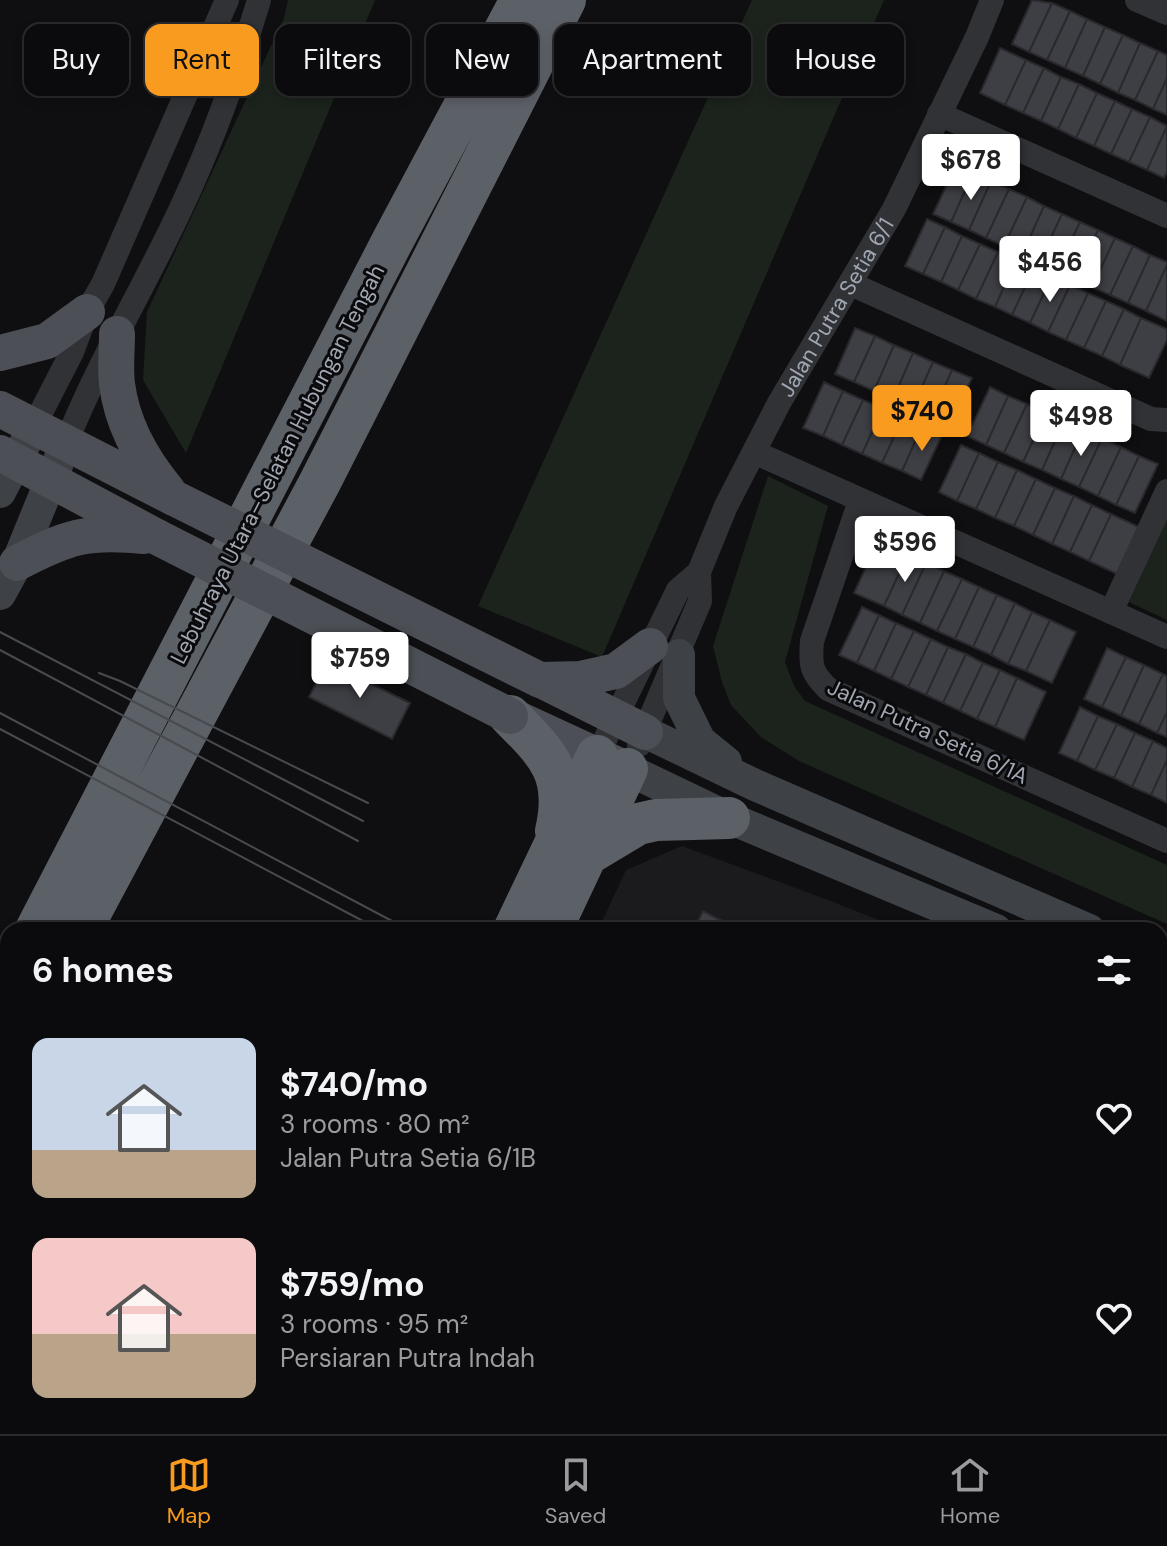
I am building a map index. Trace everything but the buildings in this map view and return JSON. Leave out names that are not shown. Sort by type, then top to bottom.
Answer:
[{"type":"highway","name":"Lebuhraya Utara–Selatan Hubungan Tengah","points":[[40,922],[393,240],[521,0]]},
{"type":"highway","name":"Lebuhraya Utara–Selatan Hubungan Tengah","points":[[85,922],[320,482],[565,0]]},
{"type":"highway","points":[[510,716],[547,756],[559,787],[570,850],[553,922]]},
{"type":"highway","points":[[520,922],[570,850],[612,762]]},
{"type":"highway","points":[[570,850],[656,820],[729,818]]},
{"type":"main road","points":[[0,353],[47,341],[87,312]]},
{"type":"main road","points":[[117,334],[117,385],[125,415],[137,447],[174,498]]},
{"type":"main road","points":[[0,409],[755,785],[1071,922]]},
{"type":"main road","points":[[34,426],[5,469],[51,480],[558,740],[729,818],[977,922]]},
{"type":"main road","points":[[8,578],[66,443]]},
{"type":"main road","points":[[8,578],[54,544],[88,534],[157,537]]},
{"type":"main road","points":[[540,680],[580,679],[616,671],[664,650],[679,698],[700,741],[755,785]]},
{"type":"street","points":[[34,426],[103,284],[227,0]]},
{"type":"street","points":[[66,443],[89,387],[183,204],[241,60],[259,0]]},
{"type":"street","name":"Jalan Putra Setia 6/1","points":[[664,650],[678,590],[699,572],[726,506],[779,403],[894,209],[992,0]]},
{"type":"street","points":[[1137,0],[1167,13]]},
{"type":"street","points":[[939,114],[1167,216]]},
{"type":"street","points":[[851,284],[1151,419],[1167,420]]},
{"type":"street","points":[[754,452],[1167,637]]},
{"type":"street","points":[[1111,612],[1167,491]]},
{"type":"street","name":"Jalan Putra Setia 6/1A","points":[[860,501],[812,641],[810,659],[814,675],[828,689],[1167,841]]},
{"type":"street","points":[[612,762],[664,650]]},
{"type":"street","points":[[612,762],[664,650]]},
{"type":"shaded area","points":[[288,0],[375,0],[365,24],[281,24]]},
{"type":"shaded area","points":[[752,0],[884,0],[874,24],[767,24],[767,96],[843,96],[602,657],[478,606],[709,96],[751,96],[751,24],[741,24]]},
{"type":"shaded area","points":[[275,37],[275,96],[335,96],[186,453],[143,380],[147,312],[248,96],[259,96],[259,72]]},
{"type":"shaded area","points":[[768,476],[828,506],[785,662],[794,686],[805,701],[1167,865],[1167,922],[799,761],[761,737],[731,705],[713,646]]},
{"type":"shaded area","points":[[1167,518],[1167,620],[1129,602]]},
{"type":"shaded area","points":[[682,846],[884,922],[602,922],[626,870]]},
{"type":"tram line","points":[[0,632],[363,821]]},
{"type":"tram line","points":[[0,650],[358,841]]},
{"type":"tram line","points":[[99,673],[368,803]]},
{"type":"tram line","points":[[0,713],[394,922]]},
{"type":"tram line","points":[[0,729],[365,922]]}]
